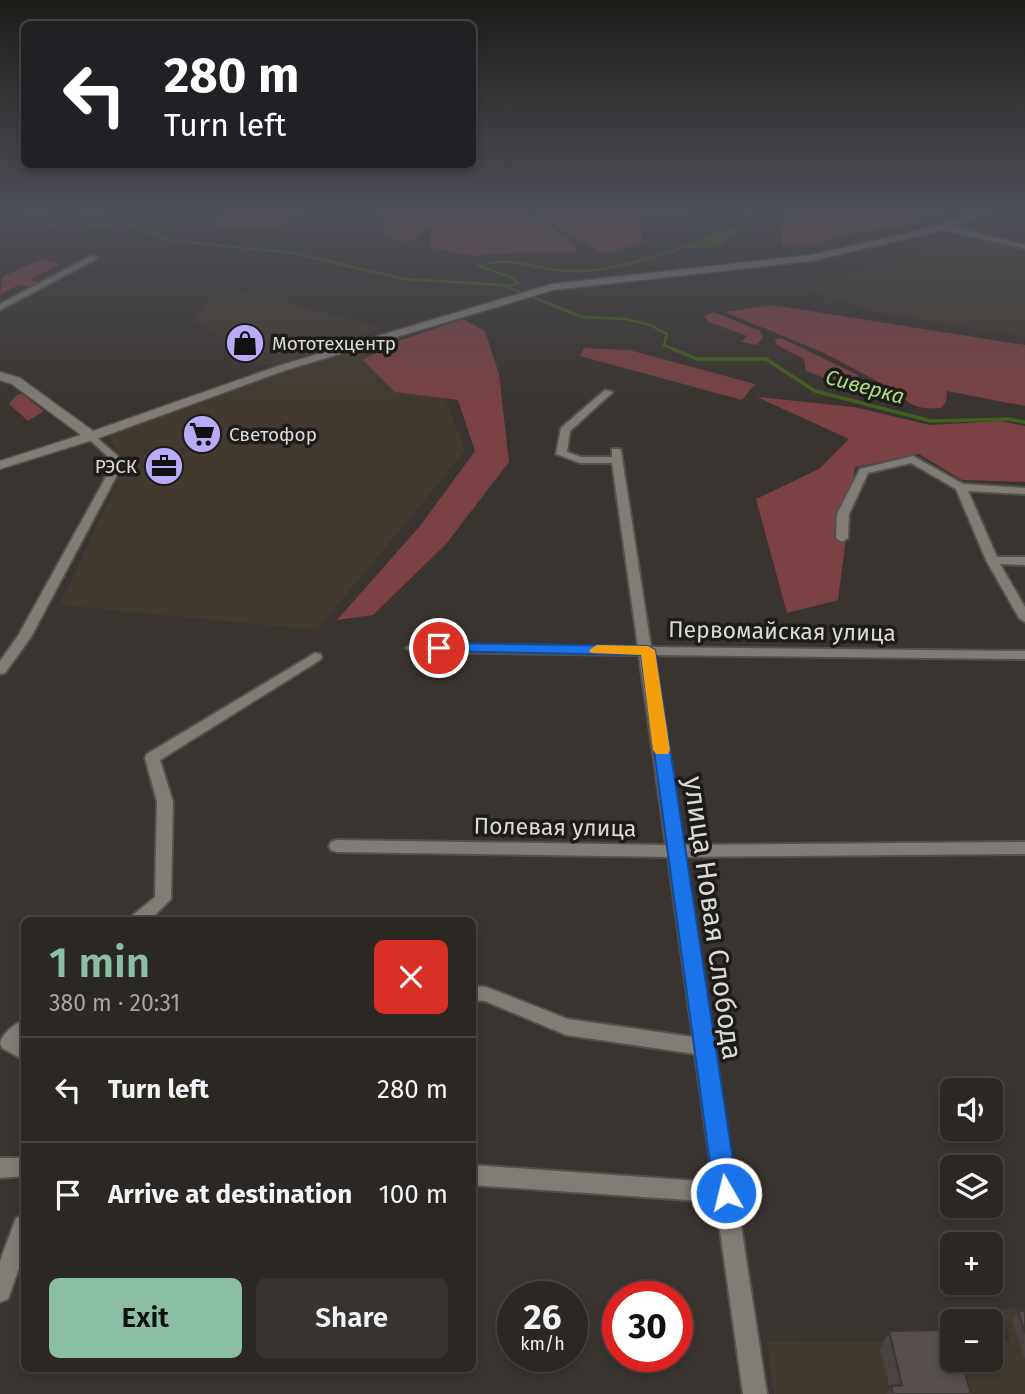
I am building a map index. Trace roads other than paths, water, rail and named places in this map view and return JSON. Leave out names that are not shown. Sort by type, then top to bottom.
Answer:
[{"type":"main road","points":[[0,465],[91,436],[282,368],[552,287],[641,277]]},
{"type":"main road","points":[[0,376],[16,381],[91,436]]},
{"type":"street","points":[[0,307],[57,277]]},
{"type":"street","name":"улица Новая Слобода","points":[[608,392],[565,430],[561,454],[580,460],[617,456],[648,650],[755,1394]]},
{"type":"street","points":[[0,670],[24,637],[111,477],[113,456],[91,436]]},
{"type":"street","points":[[842,538],[843,514],[864,471],[913,459],[961,487],[1025,491]]},
{"type":"street","points":[[961,487],[992,560],[1025,618]]},
{"type":"street","points":[[992,560],[1025,561]]},
{"type":"street","name":"Первомайская улица","points":[[413,648],[1025,654]]},
{"type":"street","points":[[142,917],[163,899],[165,802],[152,758],[315,657]]},
{"type":"street","name":"Полевая улица","points":[[337,846],[677,851],[1025,848]]},
{"type":"street","points":[[476,993],[486,994],[566,1027],[705,1047]]},
{"type":"street","points":[[21,1031],[9,1042],[21,1050]]},
{"type":"street","points":[[0,1168],[21,1167]]},
{"type":"street","points":[[476,1175],[726,1193]]},
{"type":"street","points":[[0,1291],[21,1233]]},
{"type":"waterway","name":"Сиверка","points":[[396,277],[503,285],[582,317],[626,319],[650,325],[667,334],[664,345],[677,351]]},
{"type":"waterway","points":[[508,285],[519,284],[510,277]]},
{"type":"waterway","name":"Сиверка","points":[[673,349],[697,359],[766,359],[815,391],[931,421],[1008,419],[1025,422]]},
{"type":"place","name":"Мототехцентр","points":[[245,343]]},
{"type":"place","name":"Светофор","points":[[202,434]]},
{"type":"place","name":"РЭСК","points":[[164,466]]}]
